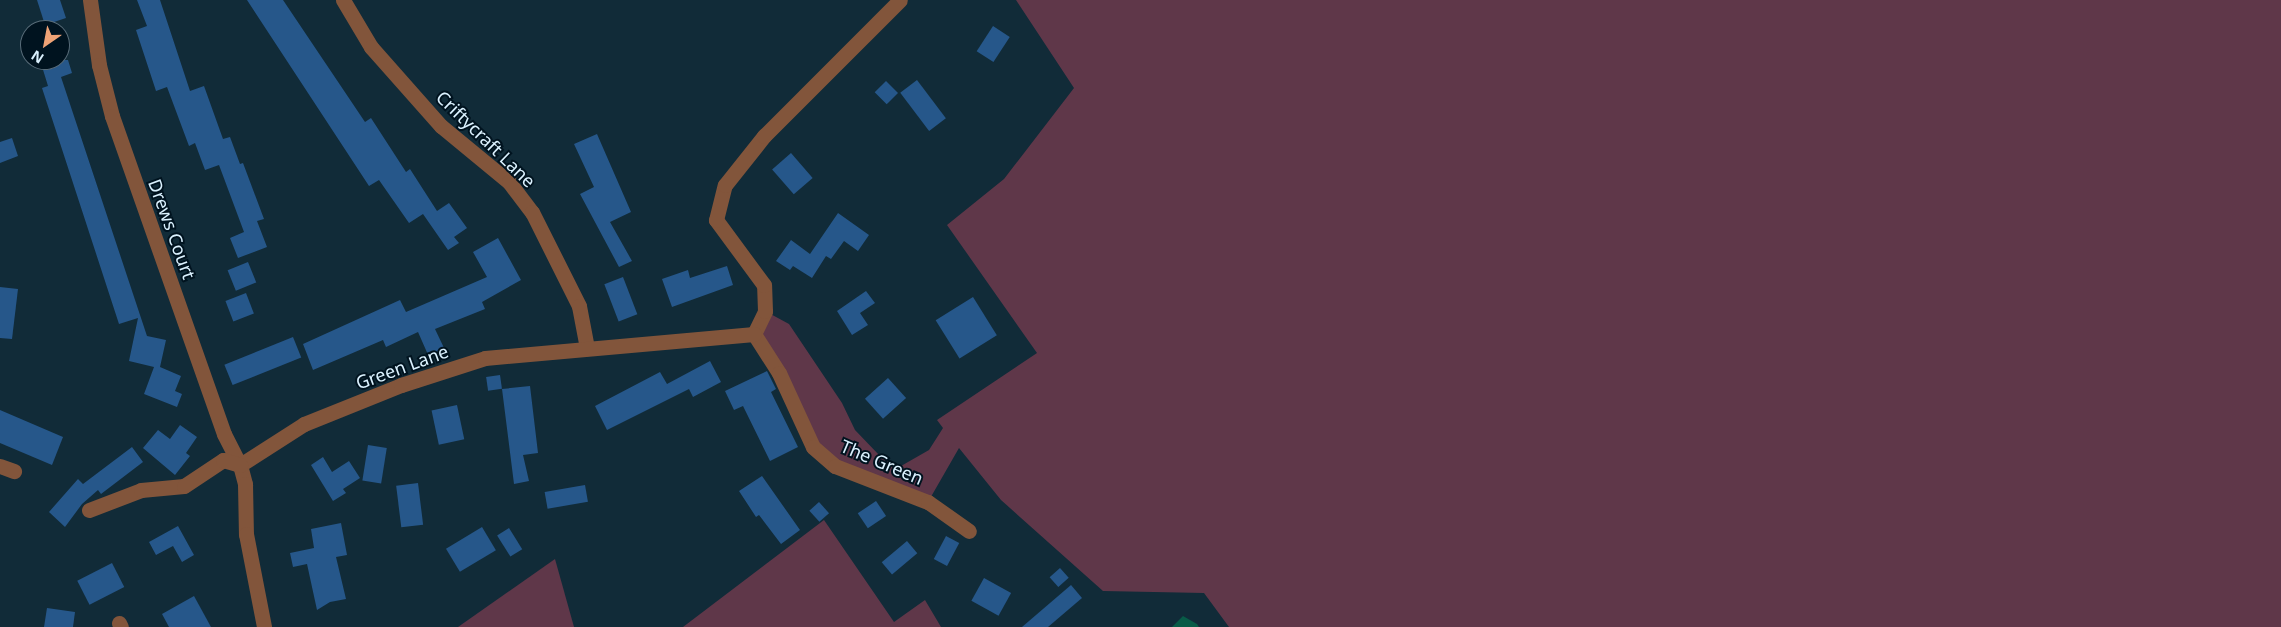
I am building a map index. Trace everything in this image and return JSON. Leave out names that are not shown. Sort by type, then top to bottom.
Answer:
[{"type":"street","name":"Drews Court","points":[[90,0],[99,65],[112,116],[224,434],[240,465]]},
{"type":"street","name":"Criftycraft Lane","points":[[344,0],[372,47],[435,119],[509,182],[532,212],[579,306],[587,348]]},
{"type":"street","points":[[754,334],[766,311],[764,285],[716,220],[725,185],[764,136],[900,0]]},
{"type":"street","name":"Green Lane","points":[[240,465],[304,424],[401,385],[485,358],[754,334]]},
{"type":"street","name":"The Green","points":[[754,334],[779,373],[813,447],[835,466],[928,502],[969,531]]},
{"type":"street","points":[[89,510],[141,490],[184,486],[223,460],[240,465],[245,484],[246,534],[264,627]]},
{"type":"shaded area","points":[[1016,0],[2281,0],[2281,627],[1229,627],[1204,593],[1103,591],[1001,500],[959,448],[928,502],[893,488],[813,447],[754,334],[765,311],[789,324],[842,403],[855,430],[880,456],[901,466],[929,450],[943,428],[937,420],[1037,353],[947,225],[1004,179],[1074,88]]},
{"type":"shaded area","points":[[824,520],[894,622],[925,600],[941,627],[683,627]]},
{"type":"shaded area","points":[[555,559],[574,627],[458,627]]},
{"type":"shaded area","points":[[1183,616],[1197,624],[1199,627],[1172,627]]},
{"type":"building","points":[[37,0],[60,0],[66,18],[43,20]]},
{"type":"building","points":[[137,0],[160,0],[190,91],[204,86],[223,139],[230,137],[240,164],[243,163],[264,219],[257,221],[267,247],[238,258],[230,238],[244,232],[219,165],[205,170],[195,143],[189,146],[167,87],[156,91],[136,30],[147,26]]},
{"type":"building","points":[[247,0],[283,0],[365,122],[371,118],[406,172],[410,169],[437,211],[449,203],[467,228],[454,237],[459,243],[448,250],[423,214],[409,223],[379,180],[369,186]]},
{"type":"building","points":[[993,26],[1010,37],[993,62],[977,51]]},
{"type":"building","points":[[70,66],[72,73],[61,77],[147,336],[166,340],[160,367],[181,376],[175,391],[182,394],[177,407],[144,394],[154,367],[129,361],[138,318],[119,324],[42,88],[48,86],[43,70],[70,70]]},
{"type":"building","points":[[917,80],[946,118],[929,131],[900,93]]},
{"type":"building","points":[[886,81],[898,93],[887,104],[875,92]]},
{"type":"building","points":[[597,134],[631,212],[610,222],[632,261],[619,267],[580,194],[594,187],[574,144]]},
{"type":"building","points":[[12,138],[18,156],[0,163],[0,142]]},
{"type":"building","points":[[791,153],[813,178],[794,194],[772,169]]},
{"type":"building","points":[[838,213],[869,235],[858,251],[844,241],[831,259],[826,256],[812,278],[793,266],[790,270],[776,261],[791,240],[810,254]]},
{"type":"building","points":[[498,238],[521,280],[482,302],[485,309],[435,329],[445,350],[429,357],[418,332],[386,347],[383,340],[313,370],[303,344],[400,300],[406,312],[487,277],[473,252]]},
{"type":"building","points":[[248,262],[256,282],[236,291],[228,270]]},
{"type":"building","points":[[727,266],[733,285],[672,307],[662,279],[688,270],[690,278]]},
{"type":"building","points":[[623,277],[637,314],[619,322],[604,284]]},
{"type":"building","points":[[0,287],[18,289],[12,339],[0,338]]},
{"type":"building","points":[[866,291],[875,303],[860,313],[868,325],[852,335],[837,311]]},
{"type":"building","points":[[246,293],[254,314],[233,321],[225,301]]},
{"type":"building","points":[[973,297],[997,335],[960,358],[936,320]]},
{"type":"building","points":[[293,337],[301,357],[233,385],[224,365]]},
{"type":"building","points":[[710,361],[721,382],[693,397],[689,389],[607,430],[595,406],[660,372],[667,384]]},
{"type":"building","points":[[767,371],[776,389],[771,392],[798,447],[770,461],[743,406],[734,410],[725,391]]},
{"type":"building","points":[[500,375],[502,389],[488,391],[486,377]]},
{"type":"building","points":[[888,378],[906,398],[883,419],[865,399]]},
{"type":"building","points":[[530,386],[538,453],[523,455],[529,481],[514,484],[502,389]]},
{"type":"building","points":[[457,405],[464,439],[439,445],[432,410]]},
{"type":"building","points":[[0,410],[63,437],[52,465],[0,443]]},
{"type":"building","points":[[180,425],[197,437],[186,453],[190,456],[175,475],[143,448],[158,430],[170,439]]},
{"type":"building","points":[[368,445],[387,448],[381,484],[362,481]]},
{"type":"building","points":[[132,447],[143,462],[101,494],[98,490],[82,504],[65,527],[49,512],[78,479],[83,484]]},
{"type":"building","points":[[323,457],[332,472],[349,461],[360,478],[343,489],[346,493],[333,501],[311,465]]},
{"type":"building","points":[[762,476],[800,530],[781,544],[759,515],[756,517],[739,491]]},
{"type":"building","points":[[418,483],[423,525],[401,527],[396,486]]},
{"type":"building","points":[[585,485],[588,502],[548,509],[545,492]]},
{"type":"building","points":[[876,501],[886,516],[868,528],[858,513]]},
{"type":"building","points":[[819,502],[829,513],[819,522],[809,511]]},
{"type":"building","points":[[341,523],[347,555],[336,557],[346,599],[330,602],[317,610],[307,564],[293,567],[290,553],[314,548],[311,529]]},
{"type":"building","points":[[178,526],[194,555],[182,562],[173,546],[156,555],[149,542]]},
{"type":"building","points":[[482,527],[496,550],[460,572],[446,549]]},
{"type":"building","points":[[509,528],[522,549],[510,557],[497,535]]},
{"type":"building","points":[[946,536],[959,543],[947,566],[934,559]]},
{"type":"building","points":[[907,541],[917,553],[892,574],[882,562]]},
{"type":"building","points":[[112,563],[124,587],[90,605],[77,581]]},
{"type":"building","points":[[1060,568],[1069,578],[1058,587],[1050,577]]},
{"type":"building","points":[[984,578],[1011,593],[999,616],[971,601]]},
{"type":"building","points":[[1071,585],[1082,598],[1048,627],[1022,627]]},
{"type":"building","points":[[194,596],[211,627],[169,627],[162,614]]},
{"type":"building","points":[[47,608],[75,612],[73,627],[44,627]]}]
